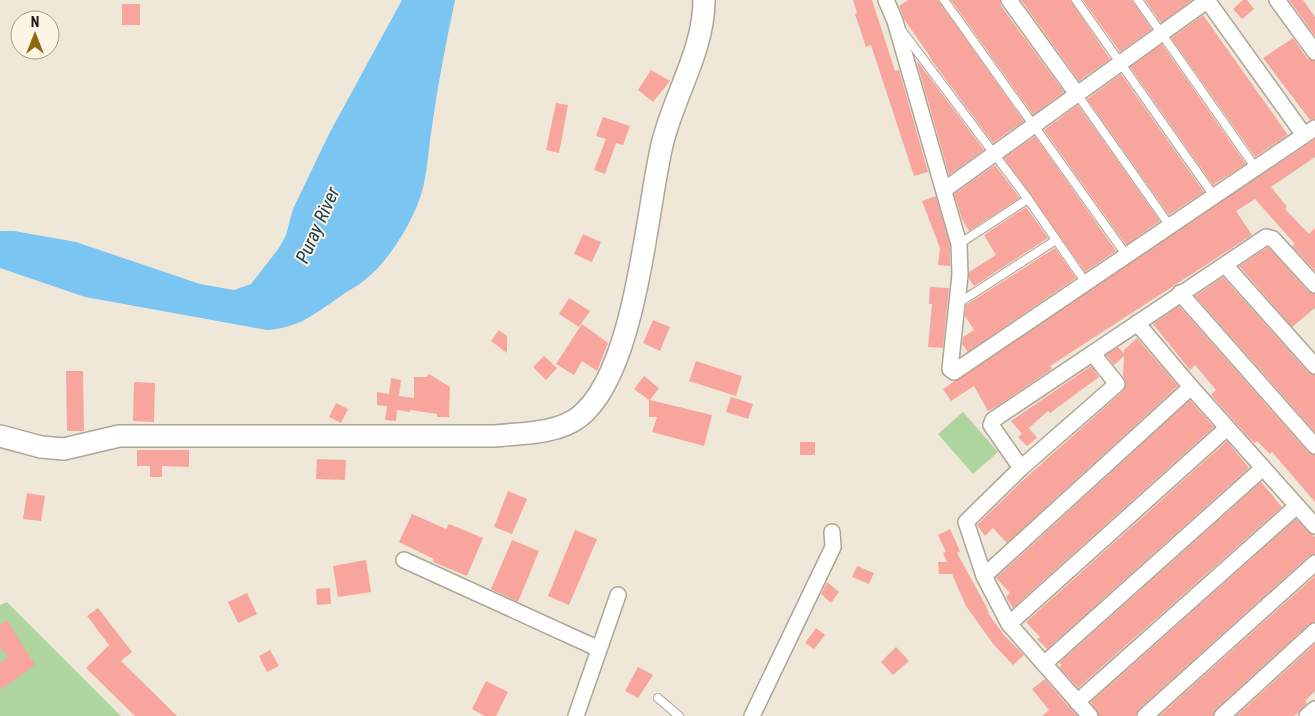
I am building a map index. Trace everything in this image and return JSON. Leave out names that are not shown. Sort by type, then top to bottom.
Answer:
[{"type":"street","points":[[0,436],[41,447],[64,449],[119,436],[495,436],[561,426],[580,416],[595,399],[611,374],[634,302],[662,144],[698,37],[704,0]]},
{"type":"street","points":[[886,0],[895,21],[959,244],[960,275],[950,368],[954,372],[1255,167],[1310,132],[1208,0],[944,190]]},
{"type":"street","points":[[1010,0],[1078,94]]},
{"type":"street","points":[[1278,0],[1315,52]]},
{"type":"street","points":[[1020,468],[991,422],[1269,236],[1315,285]]},
{"type":"street","points":[[1225,265],[1315,366]]},
{"type":"street","points":[[1180,294],[1315,446]]},
{"type":"street","points":[[1138,323],[1191,387],[1315,526]]},
{"type":"street","points":[[1090,716],[1009,624],[984,576],[966,522],[1020,468],[1116,384],[1093,354]]},
{"type":"street","points":[[984,576],[1191,387]]},
{"type":"street","points":[[1009,624],[1228,428]]},
{"type":"street","points":[[1044,664],[1262,468]]},
{"type":"street","points":[[1077,702],[1297,506]]},
{"type":"street","points":[[752,716],[833,547],[832,532]]},
{"type":"street","points":[[404,560],[599,648]]},
{"type":"street","points":[[1145,716],[1315,563]]},
{"type":"street","points":[[576,716],[618,596]]},
{"type":"street","points":[[1222,716],[1315,631]]},
{"type":"street","points":[[1308,716],[1315,709]]},
{"type":"lane","points":[[944,0],[1126,256]]},
{"type":"lane","points":[[1076,0],[1214,196]]},
{"type":"lane","points":[[1138,0],[1255,167]]},
{"type":"lane","points":[[895,21],[1028,199],[1086,283]]},
{"type":"lane","points":[[1078,94],[1170,226]]},
{"type":"lane","points":[[959,244],[1028,199]]},
{"type":"lane","points":[[957,304],[1056,240]]},
{"type":"lane","points":[[658,698],[679,716]]},
{"type":"green space","points":[[963,412],[998,452],[973,474],[938,434]]},
{"type":"green space","points":[[7,602],[121,716],[0,716],[0,605]]},
{"type":"water","name":"Puray River","points":[[402,0],[455,0],[421,195],[410,222],[385,260],[363,282],[321,310],[305,320],[288,327],[267,330],[85,297],[0,268],[0,231],[14,231],[76,242],[200,284],[234,290],[251,284],[279,248],[286,235],[293,209],[329,134]]},
{"type":"building","points":[[853,0],[872,0],[895,71],[899,70],[928,172],[914,176],[871,45],[866,47],[855,14],[857,13]]},
{"type":"building","points":[[908,0],[938,0],[1024,121],[993,143],[930,58],[904,19],[899,6]]},
{"type":"building","points":[[951,0],[1000,0],[1001,6],[1064,92],[1033,115]]},
{"type":"building","points":[[1021,0],[1070,0],[1110,59],[1079,81]]},
{"type":"building","points":[[1083,0],[1132,0],[1152,29],[1120,52]]},
{"type":"building","points":[[1145,0],[1192,0],[1161,23]]},
{"type":"building","points":[[1243,0],[1247,0],[1254,9],[1242,19],[1233,9]]},
{"type":"building","points":[[1289,0],[1303,0],[1315,17],[1315,36]]},
{"type":"building","points":[[122,4],[140,4],[140,25],[122,25]]},
{"type":"building","points":[[1203,15],[1288,135],[1255,157],[1171,38]]},
{"type":"building","points":[[1293,38],[1307,58],[1315,61],[1315,119],[1310,120],[1263,58]]},
{"type":"building","points":[[1162,44],[1246,164],[1213,185],[1130,67]]},
{"type":"building","points":[[917,63],[984,150],[949,175]]},
{"type":"building","points":[[651,70],[670,81],[653,102],[638,90]]},
{"type":"building","points":[[1121,74],[1204,192],[1169,215],[1087,99]]},
{"type":"building","points":[[556,103],[568,105],[559,153],[546,150]]},
{"type":"building","points":[[1078,105],[1160,221],[1126,245],[1044,130]]},
{"type":"building","points":[[603,117],[630,126],[623,145],[616,143],[605,174],[594,170],[606,139],[596,136]]},
{"type":"building","points":[[1035,136],[1116,251],[1085,272],[1004,158]]},
{"type":"building","points":[[1315,139],[1315,157],[1271,187],[1287,207],[1285,209],[1309,234],[1315,228],[1315,271],[1292,246],[1295,244],[1255,199],[1236,211],[1252,235],[1050,366],[1052,369],[996,407],[988,411],[974,386],[951,401],[943,389]]},
{"type":"building","points":[[995,165],[1020,198],[969,231],[962,219],[954,194]]},
{"type":"building","points":[[936,196],[950,245],[950,266],[938,265],[940,248],[922,201]]},
{"type":"building","points":[[1026,207],[1048,238],[974,286],[969,279],[969,272],[996,255],[984,235]]},
{"type":"building","points":[[583,234],[601,242],[592,262],[574,254]]},
{"type":"building","points":[[1268,247],[1308,291],[1315,294],[1315,308],[1292,327],[1239,266]]},
{"type":"building","points":[[1055,248],[1076,278],[968,352],[962,344],[963,337],[974,330],[965,316],[966,305]]},
{"type":"building","points":[[1223,277],[1308,372],[1315,375],[1315,432],[1195,296]]},
{"type":"building","points":[[930,287],[949,288],[943,348],[928,347],[932,304],[929,304]]},
{"type":"building","points":[[569,298],[590,311],[579,327],[559,314]]},
{"type":"building","points":[[1179,306],[1308,452],[1315,455],[1315,502],[1272,452],[1270,454],[1257,441],[1255,443],[1250,439],[1211,395],[1216,390],[1195,365],[1190,370],[1153,324]]},
{"type":"building","points":[[653,320],[670,327],[660,351],[643,343]]},
{"type":"building","points":[[582,324],[608,343],[597,371],[582,361],[574,375],[556,364]]},
{"type":"building","points":[[499,330],[507,336],[507,353],[491,341]]},
{"type":"building","points":[[1137,338],[1178,386],[1007,543],[993,528],[985,536],[977,525],[1021,482],[1123,391],[1126,383],[1123,376],[1124,356],[1114,365],[1106,355],[1118,347],[1124,353],[1124,350]]},
{"type":"building","points":[[544,356],[557,368],[546,380],[533,367]]},
{"type":"building","points":[[696,361],[742,376],[736,396],[689,381]]},
{"type":"building","points":[[1091,366],[1099,377],[1050,413],[1048,411],[1022,434],[1011,421]]},
{"type":"building","points":[[66,371],[83,371],[84,431],[67,431]]},
{"type":"building","points":[[429,374],[450,387],[449,417],[437,417],[437,414],[410,410],[410,412],[397,410],[396,421],[385,420],[387,406],[377,405],[377,392],[389,394],[391,378],[401,380],[399,396],[414,398],[414,377],[427,377]]},
{"type":"building","points":[[644,376],[659,388],[650,400],[712,415],[704,446],[652,432],[657,417],[649,417],[649,400],[634,389]]},
{"type":"building","points":[[134,382],[155,383],[154,422],[133,421]]},
{"type":"building","points":[[731,397],[753,404],[748,419],[726,412]]},
{"type":"building","points":[[1190,400],[1214,427],[1013,608],[1006,597],[1010,593],[996,578]]},
{"type":"building","points":[[336,403],[348,409],[341,423],[329,417]]},
{"type":"building","points":[[1029,428],[1037,438],[1027,446],[1018,437]]},
{"type":"building","points":[[1227,441],[1249,468],[1047,649],[1037,639],[1040,637],[1026,622]]},
{"type":"building","points":[[800,442],[815,442],[815,455],[800,455]]},
{"type":"building","points":[[137,450],[189,450],[189,467],[162,466],[162,477],[150,477],[150,466],[137,466]]},
{"type":"building","points":[[317,459],[346,460],[345,480],[316,479]]},
{"type":"building","points":[[1261,482],[1282,507],[1078,688],[1059,667],[1062,665],[1059,663]]},
{"type":"building","points":[[508,491],[527,499],[512,534],[494,527]]},
{"type":"building","points":[[27,493],[45,496],[41,521],[23,519]]},
{"type":"building","points":[[412,514],[446,529],[449,524],[483,538],[467,576],[433,562],[434,559],[399,542]]},
{"type":"building","points":[[1296,519],[1315,537],[1315,554],[1309,556],[1139,709],[1136,716],[1099,716],[1091,702]]},
{"type":"building","points":[[950,529],[960,551],[957,553],[988,613],[1003,634],[1024,655],[1013,665],[994,645],[966,606],[952,574],[939,574],[938,562],[947,562],[943,553],[946,552],[938,535]]},
{"type":"building","points":[[575,530],[597,539],[569,605],[548,596]]},
{"type":"building","points":[[512,540],[539,551],[518,602],[491,589]]},
{"type":"building","points":[[366,560],[371,592],[338,597],[333,566]]},
{"type":"building","points":[[857,566],[874,573],[869,584],[852,577]]},
{"type":"building","points":[[1315,576],[1315,622],[1309,624],[1216,709],[1213,716],[1159,716]]},
{"type":"building","points":[[827,582],[839,592],[831,603],[821,594]]},
{"type":"building","points":[[330,588],[331,604],[317,605],[316,589]]},
{"type":"building","points":[[247,593],[257,614],[238,623],[228,602]]},
{"type":"building","points":[[98,608],[132,652],[121,661],[177,716],[135,716],[86,668],[109,645],[87,616]]},
{"type":"building","points":[[7,620],[35,665],[0,690],[0,663],[8,657],[0,647],[0,625]]},
{"type":"building","points":[[816,628],[825,635],[814,649],[805,643]]},
{"type":"building","points":[[1315,644],[1315,691],[1305,701],[1307,703],[1298,713],[1294,716],[1236,716]]},
{"type":"building","points":[[896,647],[909,661],[893,675],[881,662]]},
{"type":"building","points":[[270,650],[279,666],[267,672],[259,656]]},
{"type":"building","points":[[638,667],[653,675],[638,698],[625,691]]},
{"type":"building","points":[[1045,679],[1078,716],[1042,716],[1049,710],[1032,689]]},
{"type":"building","points":[[486,681],[508,692],[496,716],[485,716],[472,709]]}]
